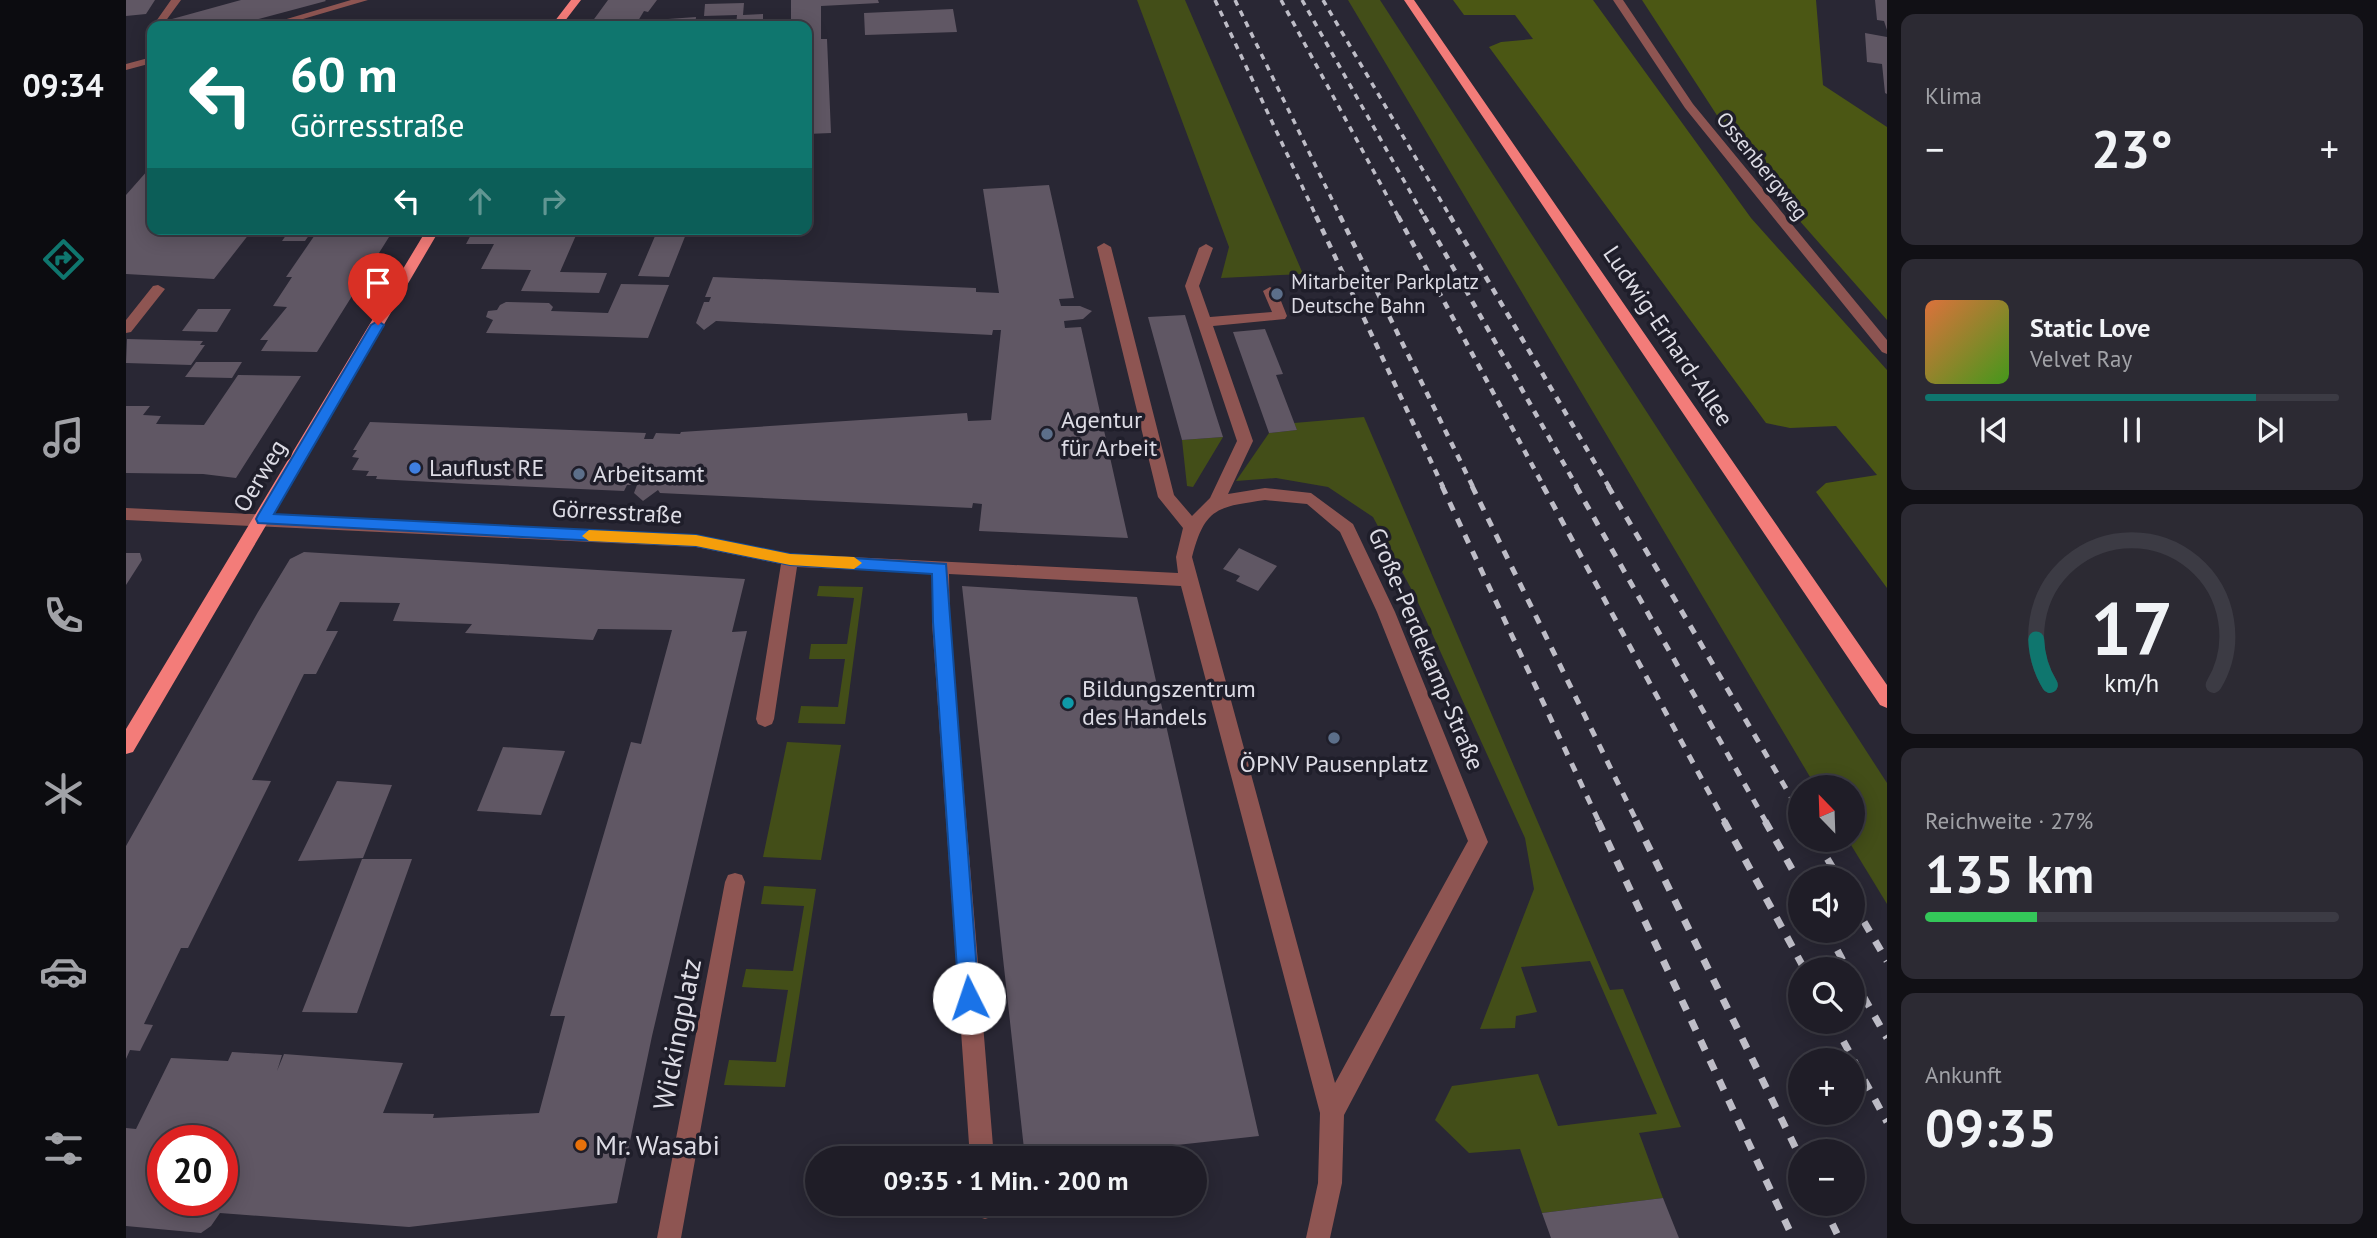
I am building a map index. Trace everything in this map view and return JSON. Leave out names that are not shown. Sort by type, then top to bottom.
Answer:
[{"type":"main road","points":[[560,21],[576,0]]},
{"type":"main road","name":"Ludwig-Erhard-Allee","points":[[1409,0],[1887,700]]},
{"type":"main road","name":"Oerweg","points":[[126,746],[430,235]]},
{"type":"street","points":[[161,21],[176,0]]},
{"type":"street","points":[[286,21],[363,0]]},
{"type":"street","name":"Ossenbergweg","points":[[1618,0],[1689,106],[1887,349]]},
{"type":"street","points":[[126,67],[147,61]]},
{"type":"street","points":[[1104,247],[1166,497],[1192,527],[1217,501],[1245,441],[1192,286],[1206,248]]},
{"type":"street","points":[[126,329],[158,289]]},
{"type":"street","points":[[1205,322],[1280,316],[1270,291]]},
{"type":"street","name":"Große-Perdekamp-Straße","points":[[1217,501],[1265,494],[1311,499],[1347,528],[1387,612],[1478,842],[1332,1113]]},
{"type":"street","name":"Görresstraße","points":[[126,514],[696,541],[790,559],[1188,580]]},
{"type":"street","name":"Große-Perdekamp-Straße","points":[[1192,527],[1184,556],[1188,580],[1332,1113],[1330,1184],[1318,1238]]},
{"type":"street","points":[[765,719],[790,559]]},
{"type":"street","points":[[940,568],[941,622],[981,1146]]},
{"type":"street","name":"Wickingplatz","points":[[669,1238],[735,882]]},
{"type":"green space","points":[[1137,0],[1185,0],[1303,274],[1221,278],[1229,247]]},
{"type":"green space","points":[[1348,0],[1380,0],[1887,783],[1887,904],[1855,852],[1866,852],[1866,775],[1809,775]]},
{"type":"green space","points":[[1453,0],[1593,0],[1751,218],[1887,370],[1887,588],[1816,492],[1826,483],[1877,475],[1836,426],[1790,428],[1766,423],[1489,47],[1501,42],[1533,39],[1515,15],[1464,15]]},
{"type":"green space","points":[[1642,0],[1816,0],[1823,85],[1887,127],[1887,320],[1746,160]]},
{"type":"green space","points":[[1364,417],[1610,990],[1623,989],[1681,1127],[1639,1133],[1663,1198],[1542,1213],[1520,1149],[1469,1153],[1435,1120],[1452,1086],[1538,1074],[1558,1126],[1657,1114],[1590,961],[1521,967],[1537,1012],[1516,1016],[1515,1028],[1480,1029],[1534,889],[1525,838],[1416,598],[1373,517],[1328,487],[1276,478],[1236,481],[1269,433],[1297,430],[1294,423]]},
{"type":"green space","points":[[1223,437],[1193,487],[1187,486],[1182,440]]},
{"type":"green space","points":[[819,586],[863,587],[845,724],[798,723],[801,706],[838,707],[845,659],[809,659],[811,644],[847,644],[854,598],[817,596]]},
{"type":"green space","points":[[787,742],[841,745],[821,860],[763,857]]},
{"type":"green space","points":[[764,886],[816,889],[785,1087],[724,1085],[729,1060],[776,1062],[788,990],[742,987],[746,969],[793,971],[804,906],[761,904]]},
{"type":"building","points":[[126,0],[155,0],[146,14],[126,16]]},
{"type":"building","points":[[241,0],[326,1],[252,21],[171,21]]},
{"type":"building","points":[[608,0],[657,0],[648,12],[644,11],[638,21],[593,21]]},
{"type":"building","points":[[791,0],[878,0],[879,3],[821,6],[821,39],[827,39],[831,133],[812,134],[812,21],[791,21]]},
{"type":"building","points":[[1875,0],[1887,0],[1887,30],[1884,21],[1877,20]]},
{"type":"building","points":[[744,3],[743,15],[763,14],[763,21],[736,21],[737,15],[704,16],[705,4]]},
{"type":"building","points":[[953,9],[957,32],[865,35],[864,13]]},
{"type":"building","points":[[696,17],[696,21],[668,19]]},
{"type":"building","points":[[1865,33],[1887,37],[1887,94],[1882,64],[1867,62]]},
{"type":"building","points":[[147,171],[147,235],[248,235],[214,279],[126,274],[126,195]]},
{"type":"building","points":[[1049,185],[1074,298],[1059,299],[1061,306],[1080,306],[1092,311],[1083,319],[1064,321],[1065,328],[1081,327],[1128,538],[979,531],[982,504],[973,503],[972,508],[660,493],[658,490],[643,501],[634,493],[637,485],[627,485],[624,491],[470,484],[376,479],[377,476],[366,476],[369,471],[352,470],[359,458],[352,457],[357,450],[353,450],[370,422],[646,433],[644,439],[653,439],[656,433],[680,434],[967,413],[968,421],[991,420],[1001,330],[993,330],[992,335],[716,321],[704,330],[696,323],[704,302],[709,302],[711,297],[705,297],[713,277],[976,288],[976,292],[999,293],[983,189]]},
{"type":"building","points":[[286,235],[309,235],[305,241],[282,241]]},
{"type":"building","points":[[315,235],[390,235],[317,352],[261,351],[268,340],[260,340],[287,307],[273,306],[292,277],[286,277]]},
{"type":"building","points":[[471,235],[576,235],[560,272],[607,273],[599,293],[521,291],[531,270],[481,269],[494,244],[466,244]]},
{"type":"building","points":[[655,235],[686,235],[669,277],[638,276]]},
{"type":"building","points":[[621,284],[669,285],[648,338],[486,333],[493,320],[486,317],[488,311],[497,310],[506,302],[549,303],[553,307],[551,311],[608,313]]},
{"type":"building","points":[[198,309],[231,309],[217,332],[182,331]]},
{"type":"building","points":[[1185,315],[1223,437],[1182,440],[1148,317]]},
{"type":"building","points":[[1265,329],[1283,374],[1276,375],[1297,430],[1269,433],[1233,332]]},
{"type":"building","points":[[127,339],[203,341],[200,345],[205,345],[191,365],[126,363]]},
{"type":"building","points":[[196,362],[242,362],[232,378],[185,377]]},
{"type":"building","points":[[238,375],[301,376],[236,478],[203,474],[126,473],[126,406],[150,406],[143,415],[161,416],[156,424],[204,425]]},
{"type":"building","points":[[1239,548],[1277,566],[1258,591],[1236,581],[1240,576],[1223,569]]},
{"type":"building","points":[[304,552],[745,579],[732,632],[747,631],[652,1036],[617,1203],[409,1227],[238,1214],[238,1125],[147,1125],[147,1216],[218,1216],[211,1226],[201,1233],[126,1226],[126,1128],[136,1129],[171,1058],[228,1061],[232,1052],[282,1055],[277,1071],[284,1054],[403,1063],[383,1113],[434,1114],[433,1118],[539,1113],[565,1016],[550,1016],[631,742],[641,744],[672,630],[598,629],[593,640],[465,633],[472,624],[393,621],[400,603],[340,602],[326,631],[338,631],[316,674],[304,674],[252,780],[271,781],[188,948],[181,948],[144,1024],[153,1025],[140,1051],[130,1050],[126,1059],[126,846],[290,559]]},
{"type":"building","points":[[126,553],[140,553],[142,560],[126,585]]},
{"type":"building","points":[[962,586],[1137,597],[1259,1136],[1168,1146],[1024,1146]]},
{"type":"building","points":[[503,747],[565,751],[541,815],[477,811]]},
{"type":"building","points":[[337,781],[392,785],[363,858],[298,861]]},
{"type":"building","points":[[362,859],[412,859],[357,1013],[302,1012]]},
{"type":"building","points":[[1663,1198],[1679,1238],[1551,1238],[1542,1213]]},
{"type":"railway","points":[[1215,0],[1317,218]]},
{"type":"railway","points":[[1235,0],[1341,218]]},
{"type":"railway","points":[[1281,0],[1399,218]]},
{"type":"railway","points":[[1302,0],[1425,218]]},
{"type":"railway","points":[[1323,0],[1451,218]]},
{"type":"railway","points":[[1316,216],[1443,487]]},
{"type":"railway","points":[[1340,216],[1473,487]]},
{"type":"railway","points":[[1398,216],[1544,487]]},
{"type":"railway","points":[[1424,216],[1577,487]]},
{"type":"railway","points":[[1450,216],[1609,487]]},
{"type":"railway","points":[[1442,486],[1599,822]]},
{"type":"railway","points":[[1472,486],[1637,822]]},
{"type":"railway","points":[[1543,486],[1725,822]]},
{"type":"railway","points":[[1576,486],[1766,822]]},
{"type":"railway","points":[[1608,486],[1788,792]]},
{"type":"railway","points":[[1598,821],[1793,1238]]},
{"type":"railway","points":[[1636,821],[1791,1139]]},
{"type":"railway","points":[[1724,821],[1798,957]]},
{"type":"railway","points":[[1765,821],[1790,866]]},
{"type":"railway","points":[[1823,852],[1832,866]]},
{"type":"railway","points":[[1865,923],[1887,961]]},
{"type":"railway","points":[[1833,943],[1841,957]]},
{"type":"railway","points":[[1865,999],[1887,1038]]},
{"type":"railway","points":[[1839,1034],[1887,1122]]},
{"type":"railway","points":[[1829,1216],[1839,1238]]},
{"type":"slow traffic","points":[[589,536],[696,541],[790,559],[854,563]]},
{"type":"place","name":"Mitarbeiter Parkplatz Deutsche Bahn","points":[[1277,294]]},
{"type":"place","name":"Agentur für Arbeit","points":[[1047,434]]},
{"type":"place","name":"Lauflust RE","points":[[415,468]]},
{"type":"place","name":"Arbeitsamt","points":[[579,474]]},
{"type":"place","name":"Bildungszentrum des Handels","points":[[1068,703]]},
{"type":"place","name":"ÖPNV Pausenplatz","points":[[1334,738]]},
{"type":"place","name":"Mr. Wasabi","points":[[581,1145]]},
{"type":"route","points":[[378,325],[263,519],[696,541],[790,559],[940,568],[941,622],[969,998]]}]
